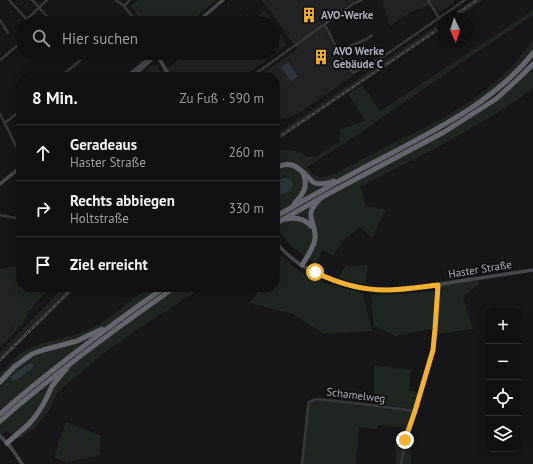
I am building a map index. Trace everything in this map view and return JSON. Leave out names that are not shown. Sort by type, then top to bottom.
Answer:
[{"type":"highway","points":[[291,207],[440,126],[473,106],[511,77],[533,53]]},
{"type":"highway","points":[[280,218],[444,132],[496,99],[533,64]]},
{"type":"highway","points":[[280,165],[294,165],[315,183],[323,184],[342,179]]},
{"type":"highway","points":[[280,217],[291,207],[305,190],[305,178],[302,172]]},
{"type":"highway","points":[[302,265],[315,239],[311,222],[312,209],[324,196]]},
{"type":"highway","points":[[280,220],[299,218],[310,224],[313,229]]},
{"type":"highway","points":[[0,414],[57,366],[158,292]]},
{"type":"highway","points":[[0,421],[24,400],[72,363],[168,292]]},
{"type":"highway","points":[[0,382],[14,367],[32,354],[77,341],[117,321]]},
{"type":"highway","points":[[7,443],[29,424],[44,403],[52,386],[72,363]]},
{"type":"main road","points":[[205,16],[224,0]]},
{"type":"main road","points":[[132,72],[148,60]]},
{"type":"main road","points":[[137,72],[150,60]]},
{"type":"main road","points":[[160,60],[167,72]]},
{"type":"main road","points":[[0,184],[16,171]]},
{"type":"main road","name":"Haster Straße","points":[[280,247],[302,265],[321,276],[334,281],[367,289],[387,290],[438,285],[533,270]]},
{"type":"main road","points":[[0,436],[12,449],[22,464]]},
{"type":"street","points":[[9,0],[24,16]]},
{"type":"street","points":[[32,0],[47,16]]},
{"type":"street","points":[[30,16],[47,0]]},
{"type":"street","points":[[116,0],[133,16]]},
{"type":"street","points":[[124,6],[130,0]]},
{"type":"street","points":[[280,56],[354,3],[362,0]]},
{"type":"street","points":[[428,0],[437,15]]},
{"type":"street","points":[[448,12],[465,0]]},
{"type":"street","points":[[325,24],[344,64],[353,73],[384,56],[437,19]]},
{"type":"street","points":[[0,20],[8,33]]},
{"type":"street","points":[[338,51],[367,39],[372,34]]},
{"type":"street","points":[[0,60],[16,47]]},
{"type":"street","points":[[66,72],[81,60]]},
{"type":"street","points":[[258,72],[275,60]]},
{"type":"street","points":[[0,114],[16,146]]},
{"type":"street","points":[[4,123],[16,114]]},
{"type":"street","points":[[0,215],[16,218]]},
{"type":"street","points":[[401,464],[406,438],[433,350],[438,285]]},
{"type":"street","name":"Schamelweg","points":[[302,464],[308,407],[310,402],[317,399],[415,411]]},
{"type":"shaded area","points":[[138,0],[217,0],[197,16],[138,16],[131,6]]},
{"type":"shaded area","points":[[262,0],[355,0],[322,23],[341,62],[353,76],[297,114],[280,120],[280,72],[264,72],[297,49],[280,25],[280,16],[273,16]]},
{"type":"shaded area","points":[[382,0],[454,0],[454,3],[441,12],[438,11],[432,4],[409,13],[390,26]]},
{"type":"shaded area","points":[[474,0],[483,0],[466,12],[456,12]]},
{"type":"shaded area","points":[[265,10],[269,16],[258,16]]},
{"type":"shaded area","points":[[533,10],[533,15],[357,135],[307,167],[315,176],[318,177],[332,175],[436,122],[492,85],[515,63],[533,39],[533,88],[506,107],[458,136],[360,187],[366,206],[386,210],[372,238],[360,227],[344,240],[333,256],[323,250],[316,264],[291,246],[280,232],[280,150],[299,152],[309,157],[317,156],[340,141],[338,137],[341,135],[340,131],[365,121],[349,94],[362,85],[380,111]]},
{"type":"shaded area","points":[[437,25],[437,31],[280,138],[280,132]]},
{"type":"shaded area","points":[[280,34],[287,45],[280,50]]},
{"type":"shaded area","points":[[178,60],[266,60],[250,72],[161,72]]},
{"type":"shaded area","points":[[288,62],[298,76],[291,81],[281,67]]},
{"type":"shaded area","points":[[157,65],[161,72],[144,72],[151,66]]},
{"type":"shaded area","points":[[288,178],[292,182],[292,187],[285,194],[280,195],[280,180]]},
{"type":"shaded area","points":[[280,254],[294,267],[308,276],[331,285],[363,293],[372,331],[324,334],[293,314],[249,303],[259,292],[280,292]]},
{"type":"shaded area","points":[[368,265],[365,284],[348,281],[339,277],[346,266]]},
{"type":"shaded area","points":[[16,266],[16,288],[0,272],[0,269]]},
{"type":"shaded area","points":[[0,272],[16,287],[16,322],[5,336],[0,339]]},
{"type":"shaded area","points":[[477,276],[479,284],[463,297],[473,329],[434,334],[438,282]]},
{"type":"shaded area","points":[[434,291],[433,329],[395,336],[374,326],[371,295]]},
{"type":"shaded area","points":[[16,292],[48,292],[42,296],[29,311],[22,325],[0,348],[0,339],[5,336],[16,322]]},
{"type":"shaded area","points":[[59,292],[71,292],[0,363],[0,352]]},
{"type":"shaded area","points":[[142,292],[195,292],[104,353],[81,372],[58,392],[48,411],[36,427],[19,439],[6,431],[0,436],[0,374],[14,359],[31,348],[90,329],[113,315]]},
{"type":"shaded area","points":[[31,363],[34,365],[33,368],[16,380],[11,380],[11,376]]},
{"type":"shaded area","points":[[374,365],[411,370],[409,391],[419,393],[414,409],[374,403]]},
{"type":"shaded area","points":[[317,399],[415,411],[406,437],[411,439],[411,464],[396,464],[395,443],[402,430],[401,427],[378,425],[378,429],[359,427],[356,464],[302,464],[309,402]]},
{"type":"shaded area","points":[[66,422],[101,436],[99,455],[67,463],[54,457]]},
{"type":"shaded area","points":[[66,422],[101,436],[99,455],[91,457],[87,451],[90,450],[93,452],[94,450],[83,437],[85,434],[81,432],[75,433],[74,439],[71,439],[65,450],[66,455],[71,459],[67,463],[54,457]]},
{"type":"railway","points":[[460,12],[477,0]]},
{"type":"railway","points":[[280,137],[437,30]]},
{"type":"railway","points":[[0,360],[69,292]]},
{"type":"place","name":"AVO-Werke","points":[[309,15]]},
{"type":"place","name":"AVO Werke Gebäude C","points":[[321,57]]},
{"type":"route","points":[[315,272],[334,281],[367,289],[387,290],[438,285],[433,350],[405,440]]}]
